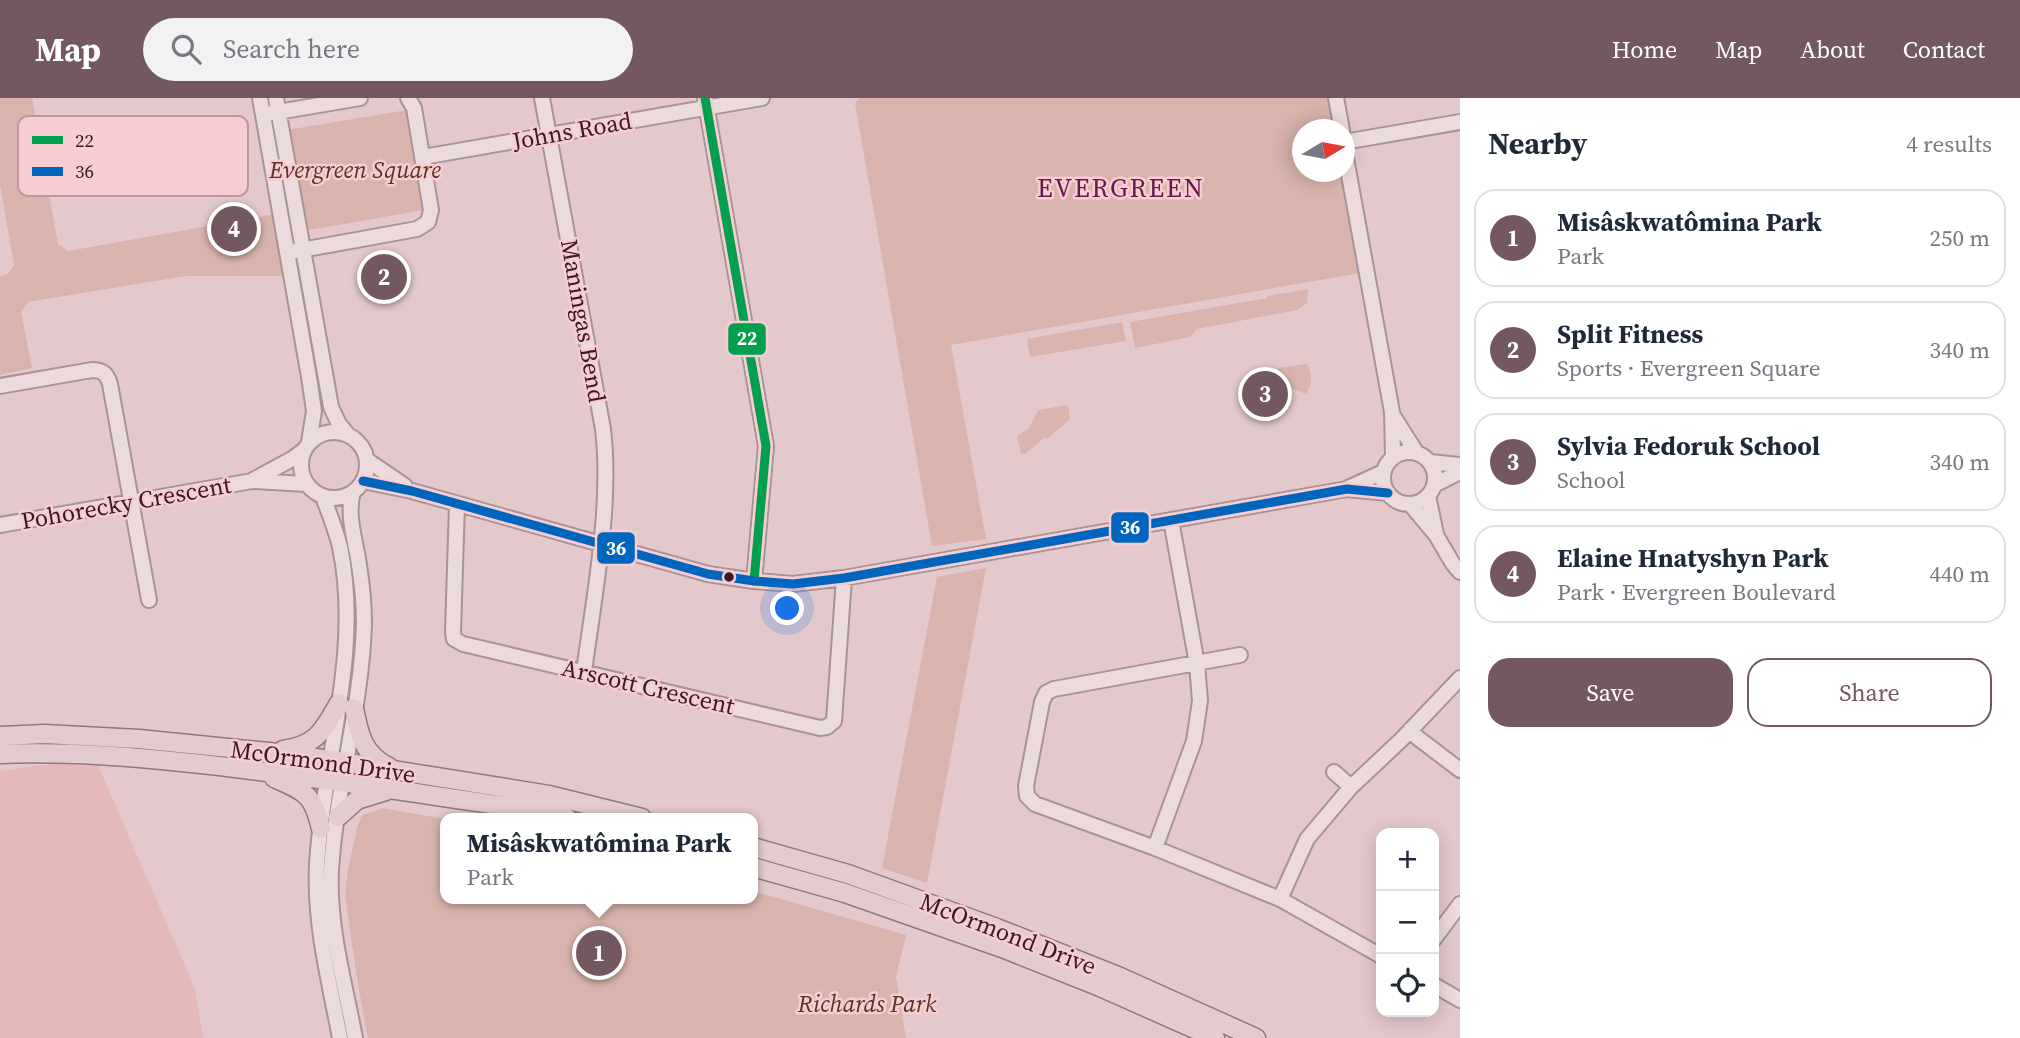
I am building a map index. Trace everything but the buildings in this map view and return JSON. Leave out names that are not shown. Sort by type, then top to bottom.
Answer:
[{"type":"main road","points":[[269,752],[298,748],[314,740],[346,706],[365,748],[381,763],[402,773]]},
{"type":"main road","name":"McOrmond Drive","points":[[0,736],[72,735],[269,752],[549,795],[622,813]]},
{"type":"main road","name":"McOrmond Drive","points":[[0,754],[44,752],[255,769],[548,813]]},
{"type":"main road","points":[[255,769],[301,790],[314,805],[321,829]]},
{"type":"main road","points":[[338,817],[357,800],[390,790]]},
{"type":"main road","name":"McOrmond Drive","points":[[758,848],[848,874],[997,928],[1118,976],[1256,1038]]},
{"type":"main road","name":"McOrmond Drive","points":[[758,868],[845,893],[1002,948],[1100,987],[1215,1038]]},
{"type":"street","points":[[260,98],[314,411],[300,467],[306,484],[323,497],[344,497],[358,487],[412,491],[708,574],[793,584],[844,578],[1347,489],[1383,472]]},
{"type":"street","points":[[263,115],[277,105],[360,98]]},
{"type":"street","points":[[288,252],[417,229],[428,222],[431,210],[423,157],[414,108],[408,98]]},
{"type":"street","name":"Maningas Bend","points":[[542,98],[603,429],[606,476],[584,672]]},
{"type":"street","name":"Johns Road","points":[[423,157],[548,136],[706,103],[762,98]]},
{"type":"street","points":[[1336,98],[1340,119]]},
{"type":"street","points":[[706,103],[766,446],[754,581]]},
{"type":"street","points":[[277,105],[331,408],[348,435]]},
{"type":"street","points":[[1355,142],[1460,122]]},
{"type":"street","points":[[1352,182],[1392,412],[1393,456],[1383,472],[1383,484],[1388,493],[1399,502],[1410,504],[1420,502],[1431,491],[1460,472]]},
{"type":"street","points":[[0,386],[92,370],[105,374],[110,384],[149,600]]},
{"type":"street","points":[[1392,412],[1416,452]]},
{"type":"street","points":[[307,446],[318,436],[327,432],[338,432],[357,441],[367,460],[367,471],[350,508],[362,584],[362,652],[346,706],[335,780],[321,829],[317,861],[319,932],[340,1038]]},
{"type":"street","name":"Pohorecky Crescent","points":[[252,481],[292,459],[307,446]]},
{"type":"street","points":[[1393,456],[1402,452],[1416,452],[1430,462],[1435,473],[1431,491],[1436,535]]},
{"type":"street","points":[[367,460],[412,491]]},
{"type":"street","points":[[1430,462],[1460,465]]},
{"type":"street","name":"Pohorecky Crescent","points":[[0,525],[252,481],[306,484]]},
{"type":"street","points":[[1347,489],[1388,493]]},
{"type":"street","points":[[323,497],[340,547],[345,590],[346,706]]},
{"type":"street","name":"Arscott Crescent","points":[[457,504],[454,639],[463,644],[820,728],[827,727],[834,720],[844,578]]},
{"type":"street","points":[[1410,504],[1436,535],[1460,572]]},
{"type":"street","points":[[1155,848],[1194,741],[1200,701],[1197,664],[1171,520]]},
{"type":"street","points":[[1240,655],[1046,693],[1026,786],[1027,796],[1035,804],[1155,848],[1280,899],[1377,954]]},
{"type":"street","points":[[1280,899],[1307,839],[1351,787],[1460,678]]},
{"type":"street","points":[[1410,730],[1460,770]]},
{"type":"street","points":[[1334,772],[1351,787]]},
{"type":"street","points":[[335,780],[338,817],[331,871],[332,908],[355,1038]]},
{"type":"street","points":[[1439,932],[1460,904]]},
{"type":"street","points":[[1439,988],[1460,1000]]},
{"type":"shaded area","points":[[95,758],[195,989],[203,1038],[0,1038],[0,771]]},
{"type":"green space","points":[[0,98],[32,98],[35,116],[18,116],[18,196],[49,196],[58,244],[68,251],[275,214],[286,276],[186,276],[28,302],[21,312],[32,368],[0,375],[0,276],[8,274],[14,265],[0,185]]},
{"type":"green space","points":[[860,98],[1328,98],[1332,119],[1292,119],[1292,182],[1344,182],[1360,273],[951,345],[986,539],[932,546],[855,103]]},
{"type":"green space","name":"Evergreen Square","points":[[407,110],[424,210],[304,231],[287,130]]},
{"type":"green space","points":[[1308,289],[1307,303],[1297,310],[1197,329],[1190,337],[1135,348],[1130,322]]},
{"type":"green space","points":[[1122,322],[1126,341],[1030,357],[1027,339]]},
{"type":"green space","points":[[1307,364],[1311,379],[1306,394],[1283,385],[1278,368]]},
{"type":"green space","points":[[1068,405],[1070,419],[1047,439],[1045,437],[1025,454],[1021,454],[1017,436],[1029,428],[1038,410]]},
{"type":"green space","points":[[986,568],[927,883],[882,868],[937,577]]},
{"type":"green space","name":"Richards Park","points":[[382,808],[440,818],[440,904],[758,904],[758,892],[906,935],[896,977],[906,1038],[368,1038],[345,895],[358,824],[363,815]]},
{"type":"transit line","name":"22","points":[[705,98],[766,446],[754,581]]},
{"type":"transit line","name":"36","points":[[363,481],[412,491],[708,574],[793,584],[844,578],[1347,489],[1388,493]]},
{"type":"place","name":"Elaine Hnatyshyn Park","points":[[234,229]]},
{"type":"place","name":"Split Fitness","points":[[384,277]]},
{"type":"place","name":"Sylvia Fedoruk School","points":[[1265,394]]},
{"type":"place","name":"Misâskwatômina Park","points":[[599,953]]},
{"type":"district","name":"EVERGREEN","points":[[1121,188]]}]
